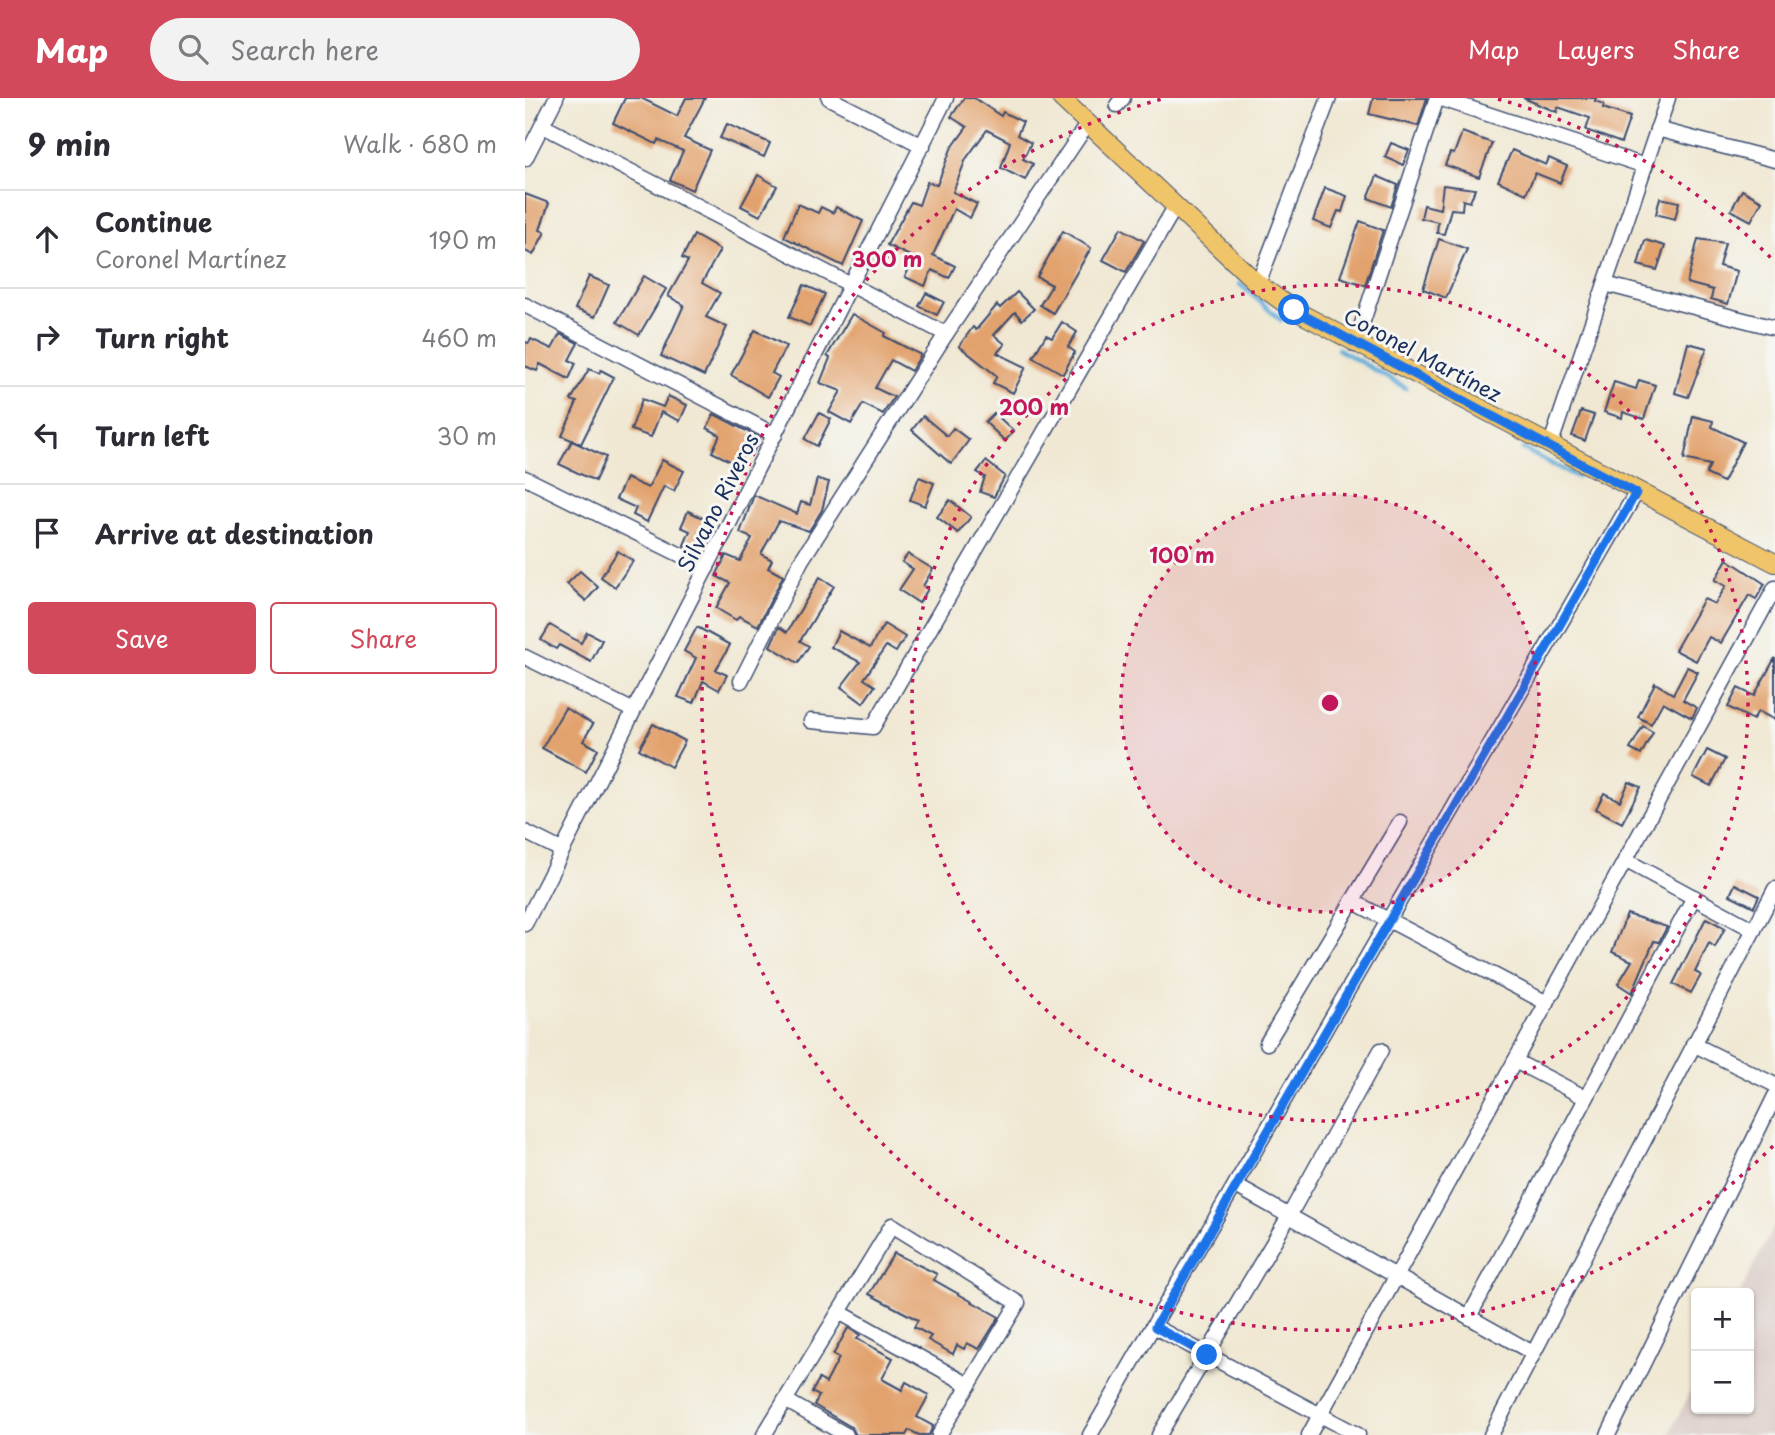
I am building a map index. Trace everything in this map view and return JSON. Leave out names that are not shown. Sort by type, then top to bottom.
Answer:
[{"type":"main road","name":"Coronel Martínez","points":[[1061,98],[1258,284],[1294,310],[1636,493],[1775,563]]},
{"type":"street","points":[[525,159],[556,98]]},
{"type":"street","points":[[829,98],[923,146]]},
{"type":"street","name":"Silvano Riveros","points":[[525,924],[946,98]]},
{"type":"street","points":[[1258,284],[1329,98]]},
{"type":"street","points":[[1355,345],[1438,98],[1645,166]]},
{"type":"street","points":[[1550,446],[1668,98]]},
{"type":"street","points":[[741,681],[801,561],[946,334],[1088,123]]},
{"type":"street","points":[[544,126],[946,334]]},
{"type":"street","points":[[1657,129],[1775,160]]},
{"type":"street","points":[[811,721],[873,727],[1175,207]]},
{"type":"street","points":[[1605,284],[1775,328]]},
{"type":"street","points":[[525,305],[775,435]]},
{"type":"street","points":[[525,478],[707,568]]},
{"type":"street","points":[[1090,1435],[1636,493]]},
{"type":"street","points":[[1309,1435],[1775,588]]},
{"type":"street","points":[[525,657],[632,710]]},
{"type":"street","points":[[1267,1043],[1400,822]]},
{"type":"street","points":[[525,832],[561,850]]},
{"type":"street","points":[[1625,860],[1754,930]]},
{"type":"street","points":[[1490,1435],[1775,889]]},
{"type":"street","points":[[1469,1317],[1694,897]]},
{"type":"street","points":[[1352,901],[1547,1003]]},
{"type":"street","points":[[1693,1044],[1775,1085]]},
{"type":"street","points":[[1159,1435],[1289,1216],[1381,1050]]},
{"type":"street","points":[[1515,1061],[1586,1098]]},
{"type":"street","points":[[1608,1435],[1775,1096]]},
{"type":"street","points":[[1236,1186],[1533,1353]]},
{"type":"street","points":[[764,1435],[892,1225],[1018,1303],[939,1435]]},
{"type":"street","points":[[839,1312],[969,1385]]},
{"type":"street","points":[[1155,1327],[1358,1435]]},
{"type":"street","points":[[785,1400],[846,1435]]},
{"type":"shaded area","points":[[1775,1224],[1775,1435],[1669,1435],[1691,1391],[1691,1414],[1754,1414],[1754,1288],[1743,1288]]},
{"type":"building","points":[[625,98],[641,98],[677,116],[686,98],[705,98],[684,138],[710,150],[692,190],[670,180],[683,151],[658,140],[656,144],[613,123]]},
{"type":"building","points":[[964,98],[974,98],[1001,116],[1003,112],[1023,122],[1017,135],[1031,143],[1023,159],[1033,164],[1025,180],[1001,168],[1010,142],[987,130],[966,159],[953,192],[977,204],[970,218],[954,209],[933,255],[955,266],[949,278],[932,270],[925,286],[905,277],[914,258],[887,245],[911,202],[919,205],[927,182],[937,185],[951,149],[967,127],[951,117]]},
{"type":"building","points":[[1373,98],[1427,98],[1418,126],[1369,114]]},
{"type":"building","points":[[1523,98],[1596,98],[1595,101],[1604,104],[1603,108],[1630,117],[1621,143],[1586,130],[1590,118],[1558,107],[1557,112]]},
{"type":"building","points":[[727,124],[770,143],[764,157],[720,138]]},
{"type":"building","points":[[1462,132],[1492,143],[1479,177],[1445,165],[1450,153],[1454,154]]},
{"type":"building","points":[[1391,143],[1409,150],[1403,165],[1385,157]]},
{"type":"building","points":[[1512,150],[1546,165],[1549,158],[1567,166],[1560,183],[1535,173],[1526,194],[1498,181]]},
{"type":"building","points":[[758,175],[777,186],[760,216],[741,206]]},
{"type":"building","points":[[1377,176],[1398,185],[1391,207],[1368,198]]},
{"type":"building","points":[[1443,185],[1475,189],[1470,202],[1463,200],[1462,210],[1451,209],[1444,234],[1437,233],[1438,222],[1421,218],[1424,205],[1440,209]]},
{"type":"building","points":[[1325,188],[1347,196],[1342,212],[1338,211],[1331,228],[1313,221]]},
{"type":"building","points":[[1742,190],[1762,201],[1751,221],[1731,210]]},
{"type":"building","points":[[525,194],[549,203],[540,230],[545,232],[533,255],[525,251]]},
{"type":"building","points":[[1660,198],[1679,202],[1675,219],[1656,214]]},
{"type":"building","points":[[798,204],[818,213],[821,207],[833,213],[836,207],[863,221],[843,266],[784,237]]},
{"type":"building","points":[[1360,221],[1383,230],[1365,285],[1340,277]]},
{"type":"building","points":[[1121,228],[1144,241],[1126,272],[1103,260]]},
{"type":"building","points":[[1063,231],[1091,248],[1053,313],[1040,305],[1052,285],[1037,277]]},
{"type":"building","points":[[694,235],[720,250],[702,283],[720,293],[706,317],[727,327],[704,376],[661,356],[684,305],[668,296],[688,261],[682,258]]},
{"type":"building","points":[[1439,239],[1467,249],[1446,298],[1423,289]]},
{"type":"building","points":[[1698,239],[1725,243],[1719,266],[1737,271],[1728,304],[1711,299],[1713,290],[1687,283]]},
{"type":"building","points":[[1645,240],[1665,246],[1657,270],[1638,265]]},
{"type":"building","points":[[589,276],[609,285],[595,317],[575,309]]},
{"type":"building","points":[[644,276],[666,289],[639,335],[617,322]]},
{"type":"building","points":[[804,285],[825,294],[810,326],[789,317]]},
{"type":"building","points":[[1017,292],[1034,309],[1022,320],[1015,312],[994,335],[1005,344],[997,353],[1026,367],[1013,393],[993,383],[997,376],[959,346],[973,327],[976,330],[997,305],[1000,308]]},
{"type":"building","points":[[926,293],[944,302],[937,315],[919,306]]},
{"type":"building","points":[[852,314],[886,333],[884,336],[921,355],[911,371],[891,360],[875,388],[894,397],[883,414],[863,404],[851,424],[829,412],[841,391],[820,383],[830,358],[827,356]]},
{"type":"building","points":[[1062,322],[1077,332],[1068,347],[1075,352],[1063,374],[1033,357],[1046,335],[1052,338]]},
{"type":"building","points":[[755,330],[786,346],[772,373],[779,377],[768,397],[731,375]]},
{"type":"building","points":[[560,334],[578,343],[569,360],[576,363],[569,379],[540,364],[537,371],[525,366],[525,342],[529,343],[531,339],[552,349]]},
{"type":"building","points":[[1688,343],[1707,348],[1688,397],[1675,393]]},
{"type":"building","points":[[589,369],[599,373],[601,370],[614,377],[581,444],[562,436],[577,402],[571,400]]},
{"type":"building","points":[[1639,380],[1655,385],[1644,419],[1623,412],[1622,418],[1604,412],[1614,382],[1636,389]]},
{"type":"building","points":[[668,396],[687,405],[680,421],[661,412],[651,437],[631,430],[642,399],[663,407]]},
{"type":"building","points":[[1581,411],[1594,415],[1585,441],[1572,436]]},
{"type":"building","points":[[819,413],[831,419],[817,446],[805,439]]},
{"type":"building","points":[[994,413],[1014,431],[1005,441],[985,422]]},
{"type":"building","points":[[714,414],[760,438],[753,452],[746,448],[738,465],[712,452],[720,435],[707,428]]},
{"type":"building","points":[[923,416],[947,436],[953,428],[969,440],[951,464],[912,430]]},
{"type":"building","points":[[1693,416],[1713,421],[1712,427],[1743,442],[1723,482],[1706,474],[1710,465],[1684,459]]},
{"type":"building","points":[[572,441],[606,457],[595,481],[559,464]]},
{"type":"building","points":[[662,460],[684,471],[674,491],[664,486],[647,522],[633,515],[636,508],[616,499],[626,478],[648,488]]},
{"type":"building","points":[[986,461],[1005,476],[994,497],[980,492],[985,477],[977,472]]},
{"type":"building","points":[[919,477],[934,483],[925,506],[910,500]]},
{"type":"building","points":[[817,479],[829,482],[822,510],[809,531],[779,521],[761,554],[772,560],[768,568],[783,576],[758,626],[739,616],[736,620],[716,608],[730,583],[716,576],[726,555],[740,561],[752,538],[740,533],[754,495],[797,514],[801,502],[810,505]]},
{"type":"building","points":[[950,500],[971,517],[958,533],[937,517]]},
{"type":"building","points":[[688,511],[707,520],[698,540],[704,542],[699,552],[684,545],[690,531],[681,527]]},
{"type":"building","points":[[618,551],[633,561],[615,587],[601,577]]},
{"type":"building","points":[[908,554],[933,569],[923,586],[928,589],[919,603],[899,590],[913,569],[902,562]]},
{"type":"building","points":[[1727,559],[1765,584],[1756,599],[1749,595],[1721,643],[1709,637],[1696,661],[1675,650],[1704,599],[1715,604],[1726,586],[1715,580]]},
{"type":"building","points":[[580,571],[598,587],[586,601],[567,584]]},
{"type":"building","points":[[820,577],[834,586],[800,641],[809,646],[798,663],[770,646],[779,627],[787,632]]},
{"type":"building","points":[[884,624],[905,637],[896,652],[886,646],[864,679],[875,686],[863,703],[841,687],[860,662],[831,647],[839,631],[870,648]]},
{"type":"building","points":[[550,625],[581,643],[587,632],[602,640],[591,662],[559,645],[556,649],[541,640]]},
{"type":"building","points":[[697,627],[730,645],[716,670],[727,675],[719,690],[703,681],[694,703],[678,697],[696,658],[684,651]]},
{"type":"building","points":[[1775,658],[1775,720],[1758,711],[1753,720],[1728,707],[1738,688],[1754,696]]},
{"type":"building","points":[[1687,667],[1698,672],[1683,700],[1697,708],[1692,718],[1663,702],[1651,724],[1638,717],[1655,683],[1673,694]]},
{"type":"building","points":[[565,708],[593,724],[583,741],[598,749],[586,772],[542,748]]},
{"type":"building","points":[[653,724],[685,741],[671,767],[639,749]]},
{"type":"building","points":[[1643,726],[1653,732],[1641,755],[1630,749]]},
{"type":"building","points":[[1707,750],[1725,759],[1711,786],[1693,777]]},
{"type":"building","points":[[1629,782],[1641,787],[1622,823],[1596,809],[1604,793],[1620,801]]},
{"type":"building","points":[[1735,884],[1759,896],[1754,907],[1730,895]]},
{"type":"building","points":[[1627,914],[1667,927],[1659,942],[1654,941],[1632,993],[1618,984],[1632,961],[1612,952]]},
{"type":"building","points":[[1706,918],[1725,928],[1715,947],[1709,943],[1695,972],[1701,975],[1691,993],[1673,984]]},
{"type":"building","points":[[894,1253],[937,1274],[934,1280],[999,1317],[979,1349],[967,1343],[964,1349],[957,1345],[953,1354],[928,1340],[931,1336],[914,1327],[918,1320],[869,1294]]},
{"type":"building","points":[[848,1328],[860,1335],[857,1339],[893,1358],[882,1379],[902,1390],[906,1382],[929,1395],[917,1417],[933,1426],[929,1435],[919,1435],[909,1430],[906,1435],[856,1435],[851,1427],[814,1405],[819,1396],[812,1392],[819,1379],[826,1383],[839,1358],[833,1355]]},
{"type":"waterway","points":[[1212,258],[1226,271]]},
{"type":"waterway","points":[[1240,284],[1281,320]]},
{"type":"waterway","points":[[1338,349],[1406,388]]},
{"type":"waterway","points":[[1523,449],[1577,477]]},
{"type":"route","points":[[1207,1355],[1155,1327],[1636,493],[1294,310]]}]
